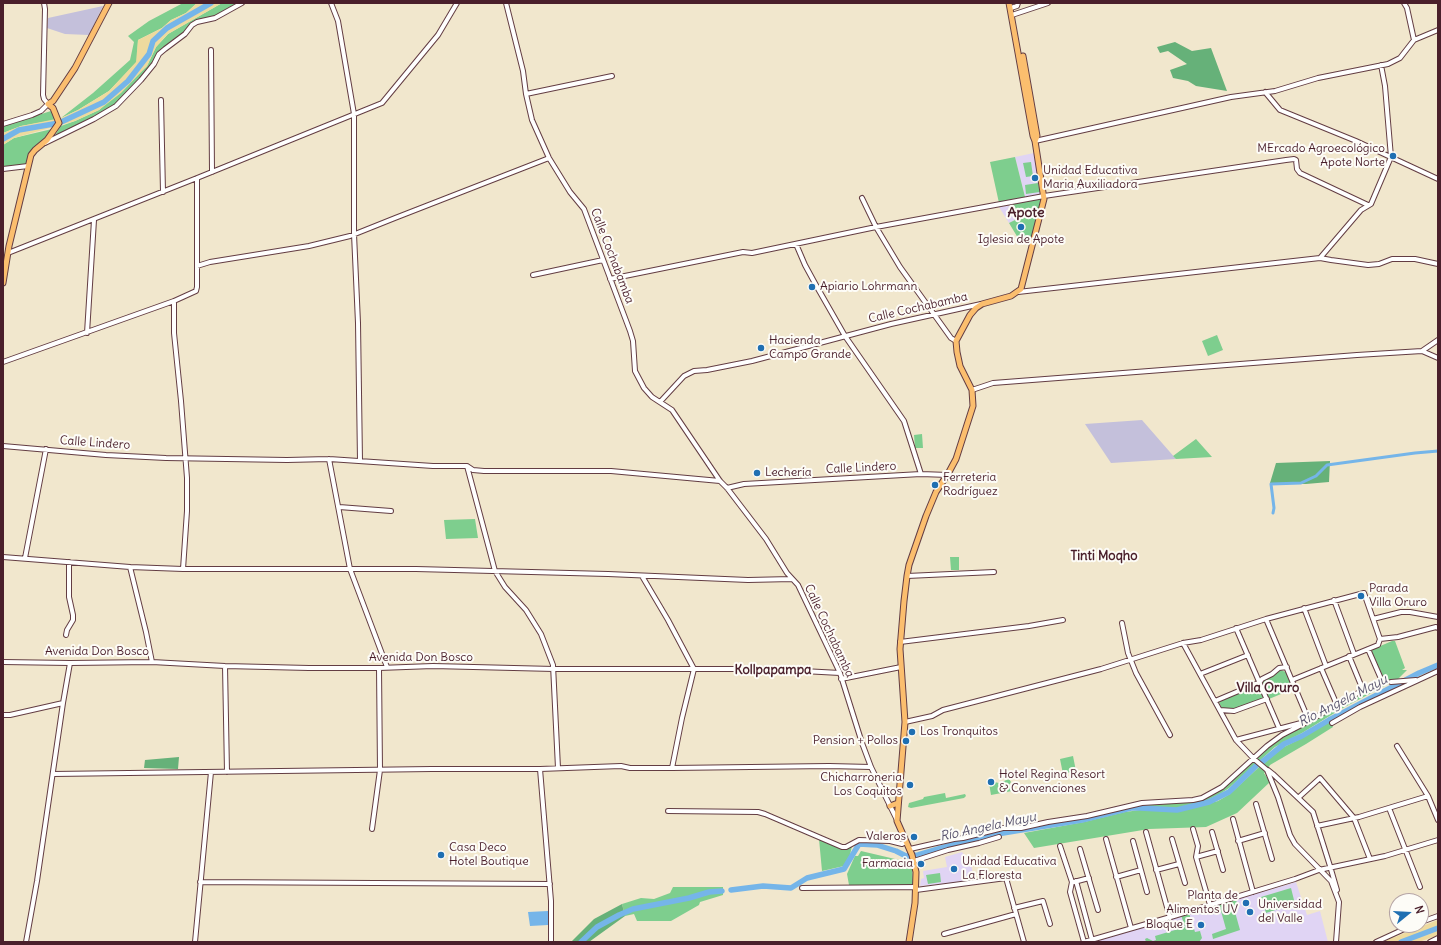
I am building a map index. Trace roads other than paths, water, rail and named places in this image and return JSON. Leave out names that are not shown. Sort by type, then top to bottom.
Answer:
[{"type":"main road","points":[[3,283],[6,255],[28,166],[33,152],[58,127],[59,123],[53,108],[48,104],[53,101],[75,68],[109,3]]},
{"type":"main road","points":[[897,821],[905,722],[900,642],[909,564],[936,492],[956,459],[973,406],[972,390],[960,366],[956,352],[956,341],[970,315],[982,304],[1011,296],[1018,292],[1022,286],[1044,196],[1035,141],[1036,136],[1030,110],[1014,14],[1011,5]]},
{"type":"main road","points":[[890,806],[898,803]]},
{"type":"main road","name":"Calle Cochabamba","points":[[897,821],[912,856],[916,872],[916,888],[909,942]]},
{"type":"street","points":[[41,110],[44,99],[44,3]]},
{"type":"street","points":[[42,144],[75,129],[116,106],[141,80],[160,54],[185,34],[192,25],[197,22],[215,18],[242,3]]},
{"type":"street","points":[[331,3],[338,21],[354,114],[354,234],[358,323],[360,461]]},
{"type":"street","points":[[6,255],[382,103],[438,35],[457,3]]},
{"type":"street","name":"Calle Cochabamba","points":[[506,3],[523,71],[526,94],[532,120],[549,158],[570,192],[584,209],[630,330],[633,341],[635,371],[648,393],[672,410],[720,481],[766,539],[787,573],[798,585],[840,673],[854,722],[872,767],[897,821]]},
{"type":"street","points":[[1011,5],[1017,6],[1018,3]]},
{"type":"street","points":[[1014,14],[1048,3]]},
{"type":"street","points":[[1404,3],[1407,8],[1414,40]]},
{"type":"street","points":[[1035,141],[1231,97],[1275,91],[1318,78],[1388,64],[1400,58],[1414,40],[1438,30]]},
{"type":"street","points":[[211,50],[212,172]]},
{"type":"street","points":[[1320,258],[1361,210],[1371,204],[1391,157],[1385,86],[1381,65]]},
{"type":"street","points":[[526,94],[612,76]]},
{"type":"street","points":[[1265,92],[1280,110],[1356,140],[1438,179]]},
{"type":"street","points":[[3,124],[32,115],[41,110],[48,104],[44,99]]},
{"type":"street","points":[[161,100],[163,192]]},
{"type":"street","points":[[197,266],[309,246],[350,236],[549,158]]},
{"type":"street","points":[[610,279],[743,252],[752,253],[876,227],[1044,196],[1294,159],[1296,160],[1297,169],[1300,173],[1368,205]]},
{"type":"street","points":[[3,169],[28,166]]},
{"type":"street","points":[[3,362],[174,301],[196,290],[197,178]]},
{"type":"street","points":[[862,198],[876,227],[900,267],[951,338],[956,341]]},
{"type":"street","points":[[87,333],[94,220]]},
{"type":"street","points":[[796,244],[814,282],[845,336],[904,421],[922,474]]},
{"type":"street","points":[[1018,292],[1320,258],[1368,265],[1404,258],[1438,264]]},
{"type":"street","points":[[533,275],[603,260]]},
{"type":"street","points":[[174,301],[174,333],[185,458],[186,511],[183,569]]},
{"type":"street","name":"Calle Cochabamba","points":[[660,402],[684,376],[694,371],[707,370],[752,361],[845,336],[982,304]]},
{"type":"street","points":[[1422,351],[1438,340]]},
{"type":"street","points":[[972,390],[993,383],[1422,351],[1438,358]]},
{"type":"street","name":"Calle Lindero","points":[[3,446],[106,455],[185,458],[329,459],[433,466],[467,466],[473,470],[484,471],[610,471],[720,481]]},
{"type":"street","points":[[25,558],[46,450]]},
{"type":"street","points":[[329,459],[350,569],[386,667]]},
{"type":"street","points":[[467,466],[496,571],[505,587],[526,610],[541,634],[554,669],[558,768]]},
{"type":"street","name":"Calle Lindero","points":[[727,488],[744,484],[922,474],[948,474]]},
{"type":"street","points":[[339,507],[391,511]]},
{"type":"street","points":[[3,557],[130,567],[183,569],[496,571],[748,580],[792,579]]},
{"type":"street","points":[[66,635],[73,615],[69,597],[69,562]]},
{"type":"street","points":[[130,567],[152,662]]},
{"type":"street","points":[[907,576],[994,572]]},
{"type":"street","points":[[642,576],[668,620],[694,669],[672,768]]},
{"type":"street","points":[[905,722],[932,716],[943,710],[1086,673],[1183,643],[1201,640],[1304,608],[1364,593],[1380,639],[1378,645],[1292,680]]},
{"type":"street","points":[[1334,600],[1354,654]]},
{"type":"street","points":[[1304,608],[1326,666]]},
{"type":"street","points":[[1373,619],[1402,612],[1438,617]]},
{"type":"street","points":[[1266,619],[1309,721]]},
{"type":"street","points":[[900,642],[1029,626],[1063,620]]},
{"type":"street","points":[[1122,623],[1128,653],[1136,673],[1170,735]]},
{"type":"street","points":[[1380,639],[1398,637],[1436,627],[1438,628]]},
{"type":"street","points":[[1236,628],[1279,728]]},
{"type":"street","points":[[1183,643],[1236,740],[1313,812],[1331,868],[1337,896]]},
{"type":"street","points":[[912,856],[954,839],[1003,828],[1022,828],[1087,816],[1142,803],[1193,800],[1222,787],[1267,746],[1291,730],[1382,681],[1368,649]]},
{"type":"street","points":[[1200,674],[1248,655]]},
{"type":"street","points":[[1349,656],[1363,690]]},
{"type":"street","name":"Avenida Don Bosco","points":[[3,662],[70,664],[152,662],[225,666],[379,668],[434,666],[554,669],[766,669],[840,673]]},
{"type":"street","points":[[26,942],[37,881],[70,664]]},
{"type":"street","points":[[225,666],[227,772]]},
{"type":"street","points":[[842,678],[901,667]]},
{"type":"street","points":[[1215,701],[1260,682],[1262,679],[1272,674],[1279,668],[1287,667]]},
{"type":"street","points":[[372,829],[380,770],[379,668]]},
{"type":"street","points":[[1321,668],[1337,706]]},
{"type":"street","points":[[1332,723],[1360,707],[1438,671]]},
{"type":"street","points":[[1391,682],[1421,680]]},
{"type":"street","points":[[1220,710],[1234,711],[1267,699]]},
{"type":"street","points":[[3,715],[10,715],[63,703]]},
{"type":"street","points":[[1236,740],[1309,721]]},
{"type":"street","points":[[1397,746],[1428,796],[1438,820]]},
{"type":"street","points":[[53,774],[540,769],[621,766],[630,768],[872,767]]},
{"type":"street","points":[[540,769],[550,884],[551,942]]},
{"type":"street","points":[[1268,770],[1290,835],[1295,844],[1331,881],[1337,896],[1339,902],[1336,942]]},
{"type":"street","points":[[195,942],[211,772]]},
{"type":"street","points":[[1298,798],[1320,778],[1354,818],[1370,859]]},
{"type":"street","points":[[1317,826],[1354,818],[1428,796]]},
{"type":"street","points":[[1256,804],[1272,859]]},
{"type":"street","points":[[1389,808],[1420,887]]},
{"type":"street","points":[[668,811],[758,812],[842,847],[846,847],[860,840],[890,841],[902,844],[906,842]]},
{"type":"street","points":[[1233,818],[1253,892]]},
{"type":"street","points":[[1193,829],[1198,846],[1196,857],[1210,905]]},
{"type":"street","points":[[1146,832],[1170,918]]},
{"type":"street","points":[[1212,832],[1223,870]]},
{"type":"street","points":[[1238,841],[1265,833]]},
{"type":"street","points":[[912,856],[948,850],[999,837]]},
{"type":"street","points":[[1106,839],[1130,928]]},
{"type":"street","points":[[1172,839],[1185,883]]},
{"type":"street","points":[[1074,882],[1070,892],[1084,942],[1170,918],[1321,870],[1370,859],[1438,840]]},
{"type":"street","points":[[1133,841],[1147,892]]},
{"type":"street","points":[[1060,846],[1074,882],[1092,940]]},
{"type":"street","points":[[1080,849],[1098,910]]},
{"type":"street","points":[[1196,857],[1218,852]]},
{"type":"street","points":[[1156,870],[1179,864]]},
{"type":"street","points":[[1116,877],[1141,870]]},
{"type":"street","points":[[802,888],[916,888],[1006,878],[1024,942]]},
{"type":"street","points":[[1074,882],[1089,878]]},
{"type":"street","points":[[200,882],[550,884]]},
{"type":"street","points":[[1014,908],[1043,901],[1050,924]]},
{"type":"street","points":[[944,934],[1016,914]]},
{"type":"street","points":[[1376,942],[1396,933]]},
{"type":"street","points":[[1430,942],[1438,938]]},
{"type":"water","points":[[548,911],[548,925],[530,926],[528,912]]},
{"type":"waterway","points":[[3,139],[19,130],[59,123],[104,102],[128,81],[149,54],[153,41],[167,28],[211,3]]},
{"type":"waterway","points":[[1273,513],[1274,508],[1271,484],[1301,483],[1316,476],[1327,465],[1438,451]]},
{"type":"waterway","name":"Río Angela Mayu","points":[[1262,762],[1284,744],[1302,736],[1329,720],[1419,673],[1438,665]]},
{"type":"waterway","name":"Río Angela Mayu","points":[[731,890],[763,886],[791,888],[807,878],[844,869],[859,844],[877,845],[906,856],[918,855],[997,834],[1082,820],[1131,808],[1177,810],[1209,802],[1229,792],[1256,766]]},
{"type":"waterway","name":"Río Angela Mayu","points":[[581,942],[597,927],[633,909],[689,898],[709,892],[722,891]]},
{"type":"waterway","points":[[1401,942],[1438,928]]},
{"type":"place","name":"MErcado Agroecológico Apote Norte","points":[[1393,156]]},
{"type":"place","name":"Unidad Educativa Maria Auxiliadora","points":[[1035,178]]},
{"type":"place","name":"Iglesia de Apote","points":[[1021,227]]},
{"type":"place","name":"Apiario Lohrmann","points":[[812,287]]},
{"type":"place","name":"Hacienda Campo Grande","points":[[761,348]]},
{"type":"place","name":"Lechería","points":[[757,473]]},
{"type":"place","name":"Ferreteria Rodríguez","points":[[935,485]]},
{"type":"place","name":"Parada Villa Oruro","points":[[1361,596]]},
{"type":"place","name":"Los Tronquitos","points":[[912,732]]},
{"type":"place","name":"Pension + Pollos","points":[[906,741]]},
{"type":"place","name":"Hotel Regina Resort & Convenciones","points":[[991,782]]},
{"type":"place","name":"Chicharroneria Los Coquitos","points":[[910,785]]},
{"type":"place","name":"Valeros","points":[[914,837]]},
{"type":"place","name":"Casa Deco Hotel Boutique","points":[[441,855]]},
{"type":"place","name":"Farmacia","points":[[921,864]]},
{"type":"place","name":"Unidad Educativa La Floresta","points":[[954,869]]},
{"type":"place","name":"Planta de Alimentos UV","points":[[1246,903]]},
{"type":"place","name":"Universidad del Valle","points":[[1250,912]]},
{"type":"place","name":"Bloque E","points":[[1201,925]]},
{"type":"district","name":"Apote","points":[[1026,213]]},
{"type":"district","name":"Tinti Moqho","points":[[1104,556]]},
{"type":"district","name":"Kollpapampa","points":[[773,670]]},
{"type":"district","name":"Villa Oruro","points":[[1268,688]]}]
